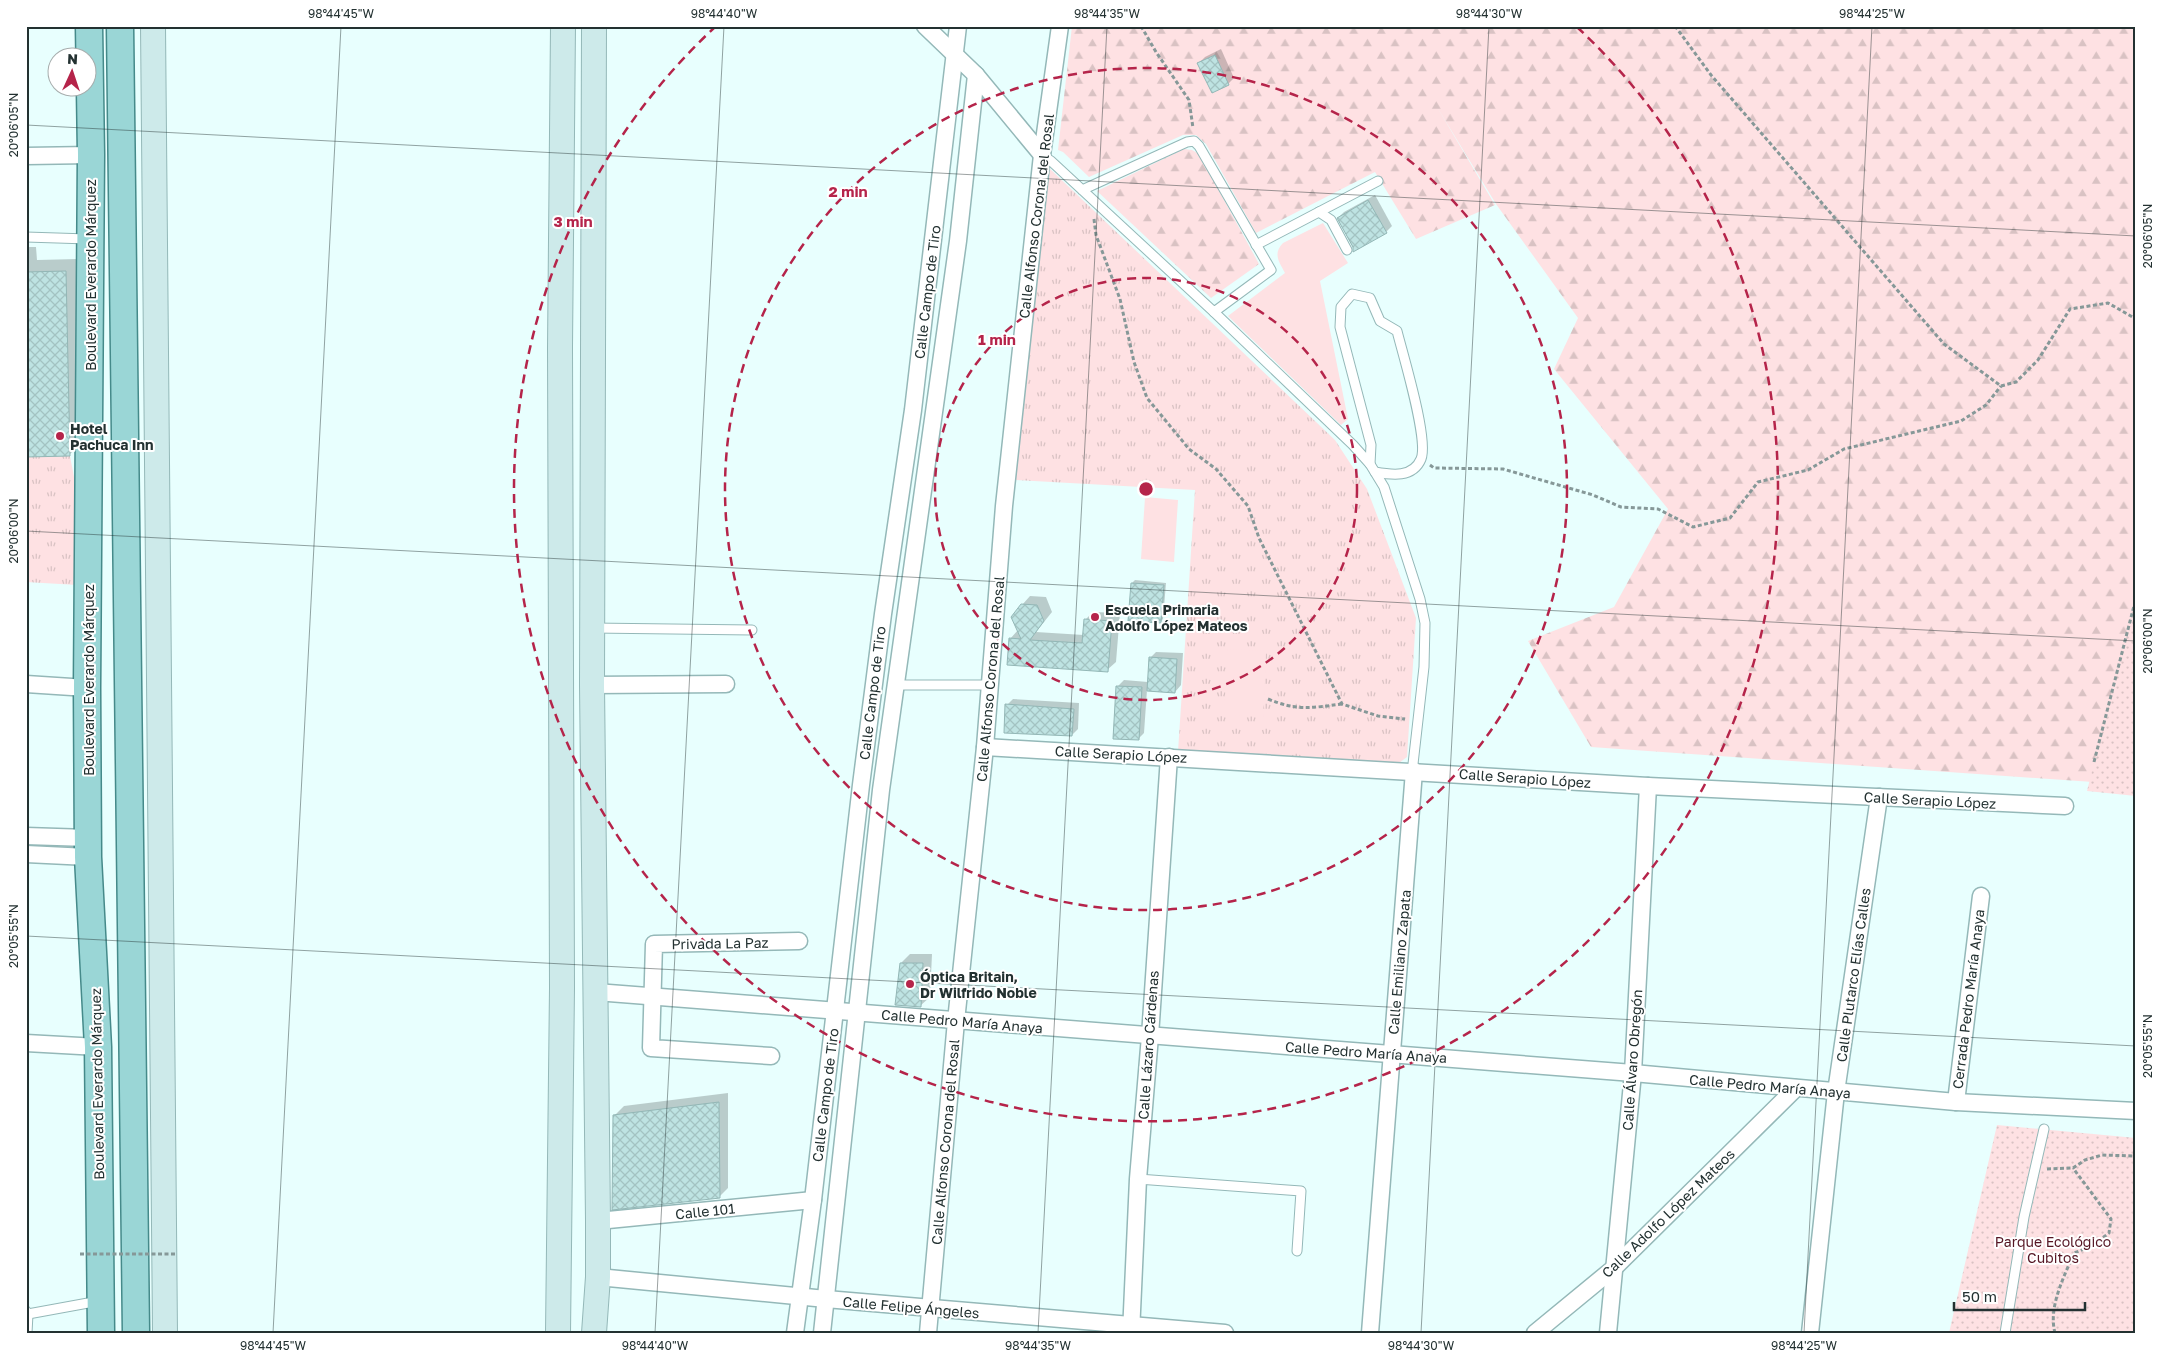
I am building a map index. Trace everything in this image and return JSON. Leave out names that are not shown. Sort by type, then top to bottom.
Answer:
[{"type":"main road","name":"Boulevard Everardo Márquez","points":[[89,26],[91,155],[87,688],[88,848],[98,1047],[101,1333]]},
{"type":"main road","points":[[120,26],[136,1333]]},
{"type":"main road","points":[[153,26],[165,1333]]},
{"type":"main road","points":[[558,1333],[562,988],[560,348],[563,26]]},
{"type":"main road","points":[[594,26],[592,685],[598,1221],[598,1277],[594,1333]]},
{"type":"main road","points":[[562,655],[592,656]]},
{"type":"street","points":[[925,26],[976,75],[1042,155]]},
{"type":"street","name":"Calle Campo de Tiro","points":[[795,1333],[813,1200],[882,614],[913,410],[958,26]]},
{"type":"street","name":"Calle Alfonso Corona del Rosal","points":[[928,1333],[956,1021],[985,747],[1004,506],[1042,155],[1060,26]]},
{"type":"street","name":"Calle Campo de Tiro","points":[[822,1333],[881,790],[958,241],[976,75]]},
{"type":"street","points":[[26,156],[91,155]]},
{"type":"street","points":[[934,237],[958,241]]},
{"type":"street","points":[[913,410],[935,412]]},
{"type":"street","points":[[882,614],[904,616]]},
{"type":"street","points":[[26,684],[87,688]]},
{"type":"street","points":[[592,685],[726,684]]},
{"type":"street","name":"Calle Serapio López","points":[[985,747],[1648,786],[2065,806]]},
{"type":"street","name":"Calle Lázaro Cárdenas","points":[[1131,1329],[1138,1180],[1169,757]]},
{"type":"street","name":"Calle Emiliano Zapata","points":[[1370,1333],[1414,771]]},
{"type":"street","name":"Calle Álvaro Obregón","points":[[1608,1333],[1633,1073],[1648,786]]},
{"type":"street","name":"Calle Plutarco Elías Calles","points":[[1810,1333],[1836,1092],[1879,797]]},
{"type":"street","points":[[26,836],[88,848]]},
{"type":"street","points":[[26,854],[88,848]]},
{"type":"street","name":"Cerrada Pedro María Anaya","points":[[1956,1102],[1981,896]]},
{"type":"street","name":"Privada La Paz","points":[[771,1056],[651,1048],[654,944],[799,942]]},
{"type":"street","name":"Calle Pedro María Anaya","points":[[596,992],[1633,1073],[1956,1102],[2136,1111]]},
{"type":"street","points":[[26,1043],[98,1047]]},
{"type":"street","name":"Calle Adolfo López Mateos","points":[[1535,1333],[1614,1268],[1796,1088]]},
{"type":"street","name":"Calle 101","points":[[598,1221],[813,1200]]},
{"type":"street","name":"Calle Felipe Ángeles","points":[[598,1277],[1131,1329],[1225,1333]]},
{"type":"lane","points":[[1082,190],[1187,142],[1194,141],[1271,270],[1214,312]]},
{"type":"lane","points":[[1042,155],[1214,312],[1353,445],[1375,472],[1384,487],[1420,599],[1425,623],[1424,667],[1413,764],[1414,771]]},
{"type":"lane","points":[[1256,245],[1378,181]]},
{"type":"lane","points":[[1319,212],[1331,220],[1348,250]]},
{"type":"lane","points":[[26,237],[90,240]]},
{"type":"lane","points":[[1370,464],[1371,445],[1340,327],[1342,307],[1352,294],[1370,298],[1380,321],[1397,331],[1423,440],[1421,459],[1410,472],[1394,476],[1375,472]]},
{"type":"lane","points":[[592,628],[752,630]]},
{"type":"lane","points":[[895,685],[990,686]]},
{"type":"lane","points":[[2005,1333],[2024,1217],[2044,1129]]},
{"type":"lane","points":[[1138,1180],[1302,1191],[1297,1251]]},
{"type":"lane","points":[[27,1333],[27,1313],[100,1300]]},
{"type":"path","points":[[1141,26],[1156,52],[1190,100],[1194,141]]},
{"type":"path","points":[[1675,26],[1711,75],[1944,344],[2001,386]]},
{"type":"path","points":[[1094,201],[1096,235],[1120,299],[1134,362],[1146,398],[1189,449],[1216,470],[1248,506],[1258,538],[1342,704]]},
{"type":"path","points":[[1421,459],[1434,468],[1503,469],[1593,495],[1621,507],[1658,509],[1693,527],[1730,518],[1758,482],[1808,470],[1844,449],[1961,421],[1986,405],[2001,386],[2016,382],[2038,360],[2070,309],[2108,303],[2136,318]]},
{"type":"path","points":[[2094,762],[2136,598]]},
{"type":"path","points":[[1268,698],[1288,707],[1315,708],[1342,704],[1378,716],[1418,720]]},
{"type":"path","points":[[2036,1168],[2073,1168],[2086,1160],[2102,1155],[2136,1156]]},
{"type":"path","points":[[2055,1333],[2052,1323],[2060,1287],[2074,1253],[2092,1246],[2109,1233],[2111,1219],[2073,1168]]},
{"type":"path","points":[[80,1254],[177,1254]]},
{"type":"green space","points":[[1072,26],[2136,26],[2136,785],[1591,747],[1528,641],[1614,607],[1668,509],[1554,369],[1578,318],[1496,204],[1437,107],[1495,205],[1416,239],[1375,172],[1256,233],[1206,144],[1196,135],[1183,135],[1089,177],[1063,152],[1058,150]]},
{"type":"green space","points":[[1184,149],[1192,150],[1199,154],[1259,264],[1211,298],[1097,191]]},
{"type":"green space","points":[[1048,167],[1335,440],[1367,489],[1416,618],[1407,757],[1399,763],[1178,752],[1195,490],[1015,480]]},
{"type":"green space","points":[[1323,223],[1348,263],[1320,281],[1348,419],[1341,425],[1228,316],[1285,273],[1277,255],[1283,243]]},
{"type":"green space","points":[[70,456],[74,477],[77,585],[26,582],[26,457]]},
{"type":"green space","points":[[1145,497],[1178,500],[1174,562],[1141,559]]},
{"type":"green space","points":[[2136,595],[2136,796],[2087,791]]},
{"type":"green space","points":[[1228,649],[1266,651],[1263,717],[1224,715]]},
{"type":"green space","name":"Parque Ecológico Cubitos","points":[[1997,1125],[2136,1138],[2136,1333],[1949,1333]]},
{"type":"building","points":[[1215,55],[1229,85],[1212,93],[1197,63]]},
{"type":"building","points":[[1368,200],[1387,233],[1353,252],[1353,247],[1337,218]]},
{"type":"building","points":[[66,271],[70,456],[26,457],[26,272]]},
{"type":"building","points":[[1131,583],[1164,585],[1161,623],[1128,621]]},
{"type":"building","points":[[1021,604],[1037,605],[1044,621],[1030,640],[1082,643],[1084,619],[1112,621],[1108,672],[1007,665],[1009,638],[1021,639],[1011,617]]},
{"type":"building","points":[[1149,657],[1177,659],[1175,693],[1147,691]]},
{"type":"building","points":[[1116,686],[1142,687],[1139,740],[1113,739]]},
{"type":"building","points":[[1005,704],[1074,709],[1072,736],[1004,733]]},
{"type":"building","name":"Óptica Britain, Dr Wilfrido Noble","points":[[900,963],[923,963],[921,1007],[895,1005]]},
{"type":"building","points":[[719,1102],[720,1198],[612,1210],[613,1115]]},
{"type":"place","name":"Hotel Pachuca Inn","points":[[60,436]]},
{"type":"place","name":"Escuela Primaria Adolfo López Mateos","points":[[1095,617]]},
{"type":"place","name":"Óptica Britain, Dr Wilfrido Noble","points":[[910,984]]}]
